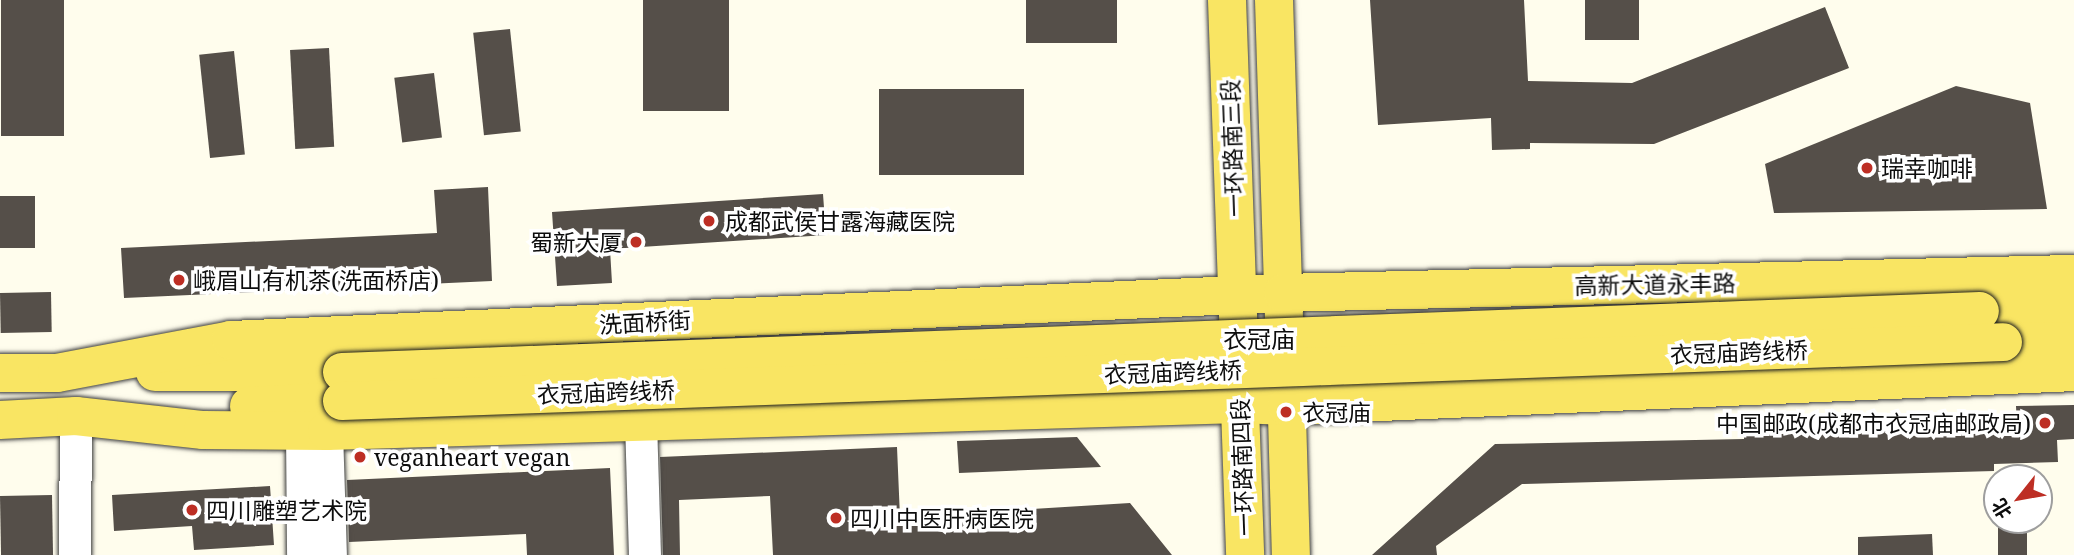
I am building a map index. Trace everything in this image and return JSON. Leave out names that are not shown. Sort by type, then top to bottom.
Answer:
[{"type":"main road","name":"一环路南三段","points":[[1227,0],[1237,296]]},
{"type":"main road","name":"一环路南三段","points":[[1274,0],[1283,293]]},
{"type":"main road","name":"高新大道永丰路","points":[[1237,296],[2074,274]]},
{"type":"main road","name":"一环路南四段","points":[[1283,293],[1291,555]]},
{"type":"main road","name":"洗面桥街","points":[[57,373],[231,340],[1237,296]]},
{"type":"main road","name":"一环路南四段","points":[[1237,296],[1245,555]]},
{"type":"main road","name":"衣冠庙跨线桥","points":[[328,409],[2074,304]]},
{"type":"main road","name":"衣冠庙跨线桥","points":[[328,409],[2074,341]]},
{"type":"main road","points":[[1240,404],[1287,406],[2074,372]]},
{"type":"main road","name":"洗面桥街","points":[[0,373],[57,373],[328,409]]},
{"type":"main road","name":"洗面桥街","points":[[0,420],[328,409],[641,421],[1240,404]]},
{"type":"street","points":[[303,555],[328,409]]},
{"type":"street","points":[[328,409],[331,555]]},
{"type":"street","points":[[75,555],[76,416]]},
{"type":"street","points":[[641,421],[645,555]]},
{"type":"building","points":[[1,0],[64,0],[64,136],[1,136]]},
{"type":"building","points":[[643,0],[729,0],[729,111],[643,111]]},
{"type":"building","points":[[1026,0],[1117,0],[1117,43],[1026,43]]},
{"type":"building","points":[[1370,0],[1524,0],[1528,81],[1632,83],[1825,7],[1849,68],[1654,144],[1530,143],[1530,149],[1492,150],[1491,118],[1378,125]]},
{"type":"building","points":[[1585,0],[1639,0],[1639,40],[1585,40]]},
{"type":"building","points":[[510,29],[521,131],[484,135],[473,33]]},
{"type":"building","points":[[329,48],[334,147],[295,149],[290,50]]},
{"type":"building","points":[[234,51],[245,154],[210,158],[199,55]]},
{"type":"building","points":[[434,73],[442,138],[402,142],[394,78]]},
{"type":"building","points":[[1956,86],[2030,103],[2047,209],[1774,213],[1765,164]]},
{"type":"building","points":[[879,89],[1024,89],[1024,175],[879,175]]},
{"type":"building","points":[[488,187],[492,281],[124,298],[121,248],[437,233],[434,190]]},
{"type":"building","name":"蜀新大厦","points":[[823,194],[826,235],[610,249],[612,283],[557,286],[552,212]]},
{"type":"building","points":[[0,196],[35,196],[35,248],[0,248]]},
{"type":"building","points":[[51,292],[52,332],[1,333],[0,293]]},
{"type":"building","points":[[2074,405],[2074,439],[2057,440],[2058,462],[1983,464],[1983,471],[1522,484],[1436,546],[1437,555],[1372,555],[1495,444],[1744,439],[1744,434],[2017,428],[2016,406]]},
{"type":"building","points":[[1077,437],[1101,467],[959,473],[957,441]]},
{"type":"building","points":[[897,447],[900,517],[1130,503],[1172,555],[773,555],[770,496],[679,500],[680,555],[663,555],[660,457]]},
{"type":"building","points":[[610,468],[614,555],[527,555],[526,534],[349,542],[347,480]]},
{"type":"building","name":"四川雕塑艺术院","points":[[270,486],[274,545],[194,550],[192,526],[114,531],[112,495]]},
{"type":"building","points":[[52,495],[53,555],[1,555],[0,496]]},
{"type":"building","points":[[1932,534],[1933,555],[1858,555],[1858,537]]},
{"type":"building","points":[[1998,534],[2027,534],[2027,555],[1998,555]]},
{"type":"place","name":"瑞幸咖啡","points":[[1867,168]]},
{"type":"place","name":"成都武侯甘露海藏医院","points":[[709,221]]},
{"type":"place","name":"蜀新大厦","points":[[636,242]]},
{"type":"place","name":"峨眉山有机茶(洗面桥店)","points":[[179,280]]},
{"type":"place","name":"衣冠庙","points":[[1286,412]]},
{"type":"place","name":"中国邮政(成都市衣冠庙邮政局)","points":[[2045,423]]},
{"type":"place","name":"veganheart vegan","points":[[360,457]]},
{"type":"place","name":"四川雕塑艺术院","points":[[192,510]]},
{"type":"place","name":"四川中医肝病医院","points":[[836,518]]},
{"type":"district","name":"衣冠庙","points":[[1259,339]]}]
